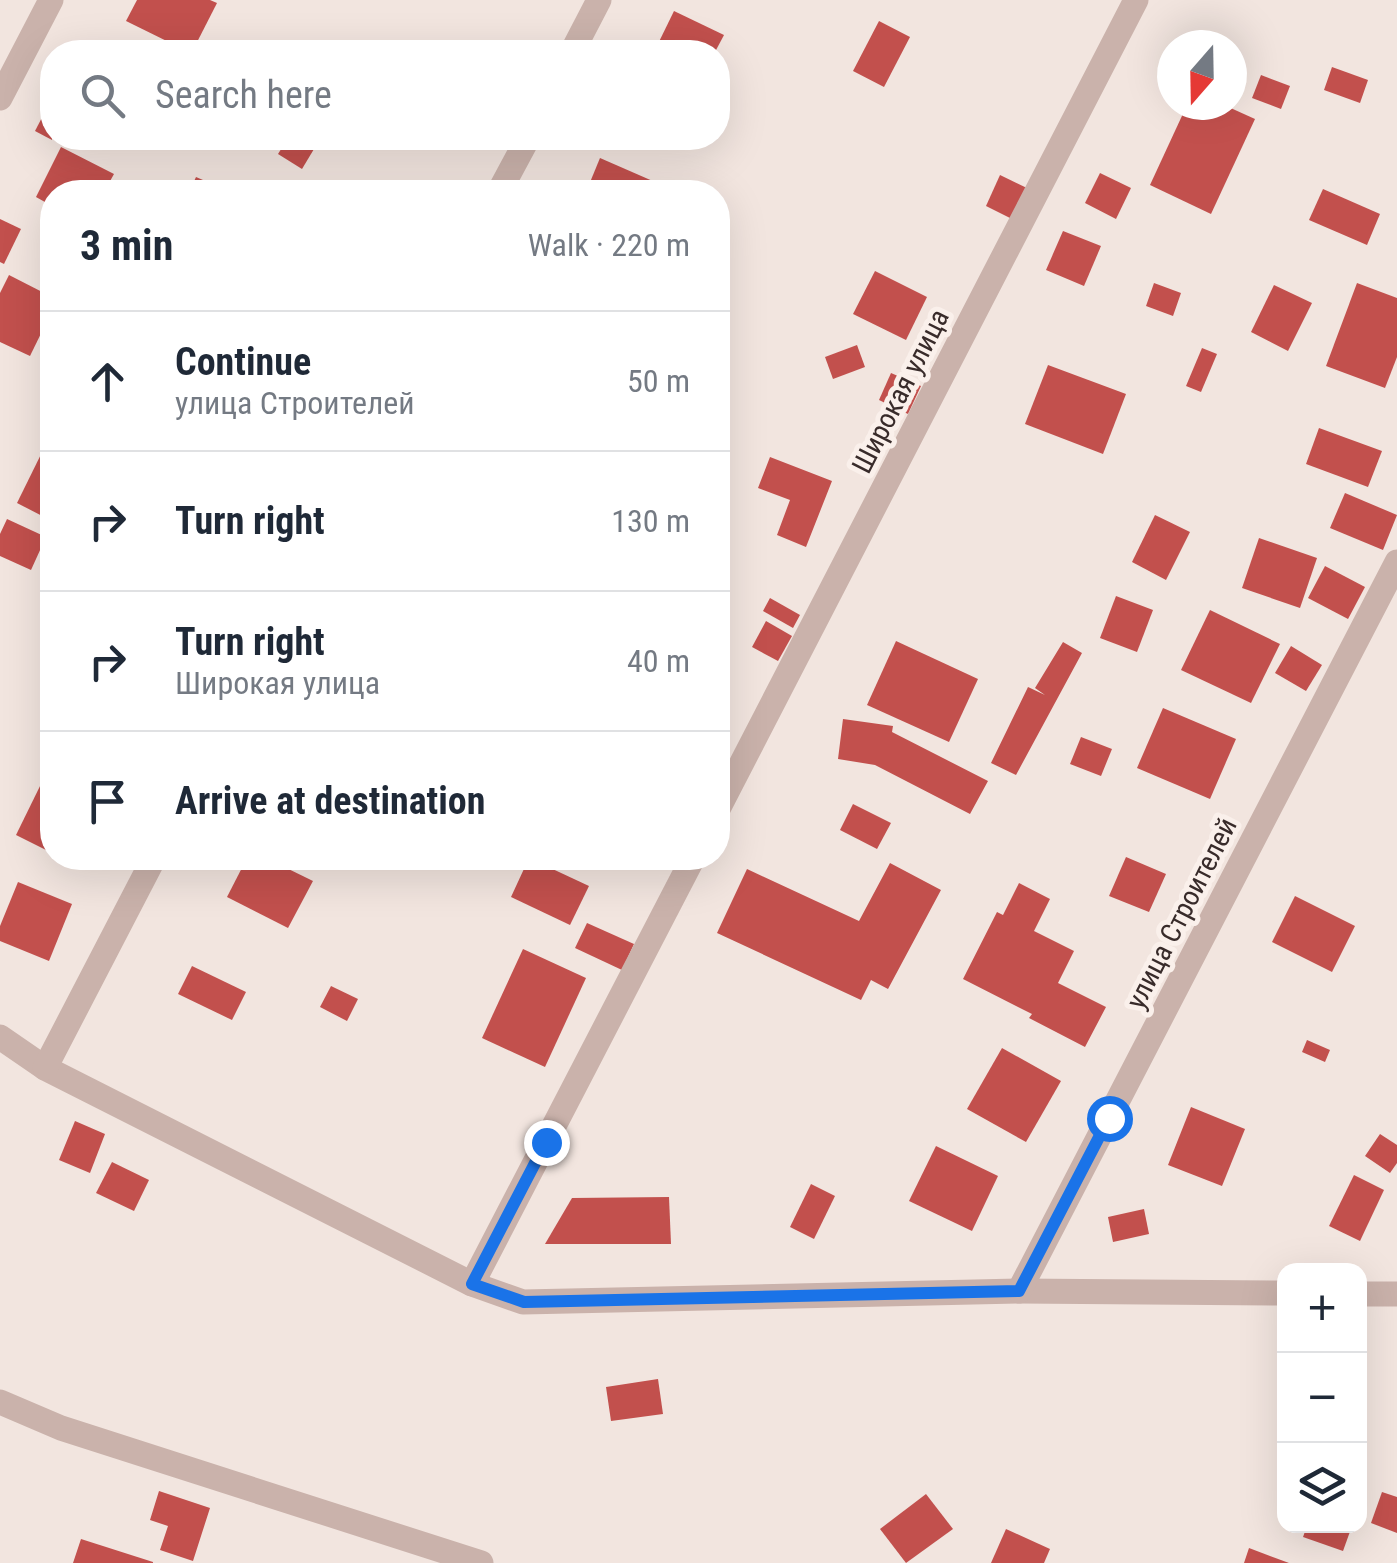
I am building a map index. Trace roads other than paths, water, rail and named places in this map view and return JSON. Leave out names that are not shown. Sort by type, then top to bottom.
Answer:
[{"type":"street","points":[[0,98],[51,0]]},
{"type":"street","points":[[578,40],[599,0]]},
{"type":"street","name":"Широкая улица","points":[[730,786],[1136,0]]},
{"type":"street","points":[[505,180],[522,150]]},
{"type":"street","name":"улица Строителей","points":[[1019,1291],[1397,562]]},
{"type":"street","points":[[44,1068],[148,870]]},
{"type":"street","points":[[472,1284],[686,870]]},
{"type":"street","points":[[0,1037],[44,1068],[472,1284],[524,1302],[1019,1291],[1277,1293]]},
{"type":"street","points":[[1367,1294],[1397,1294]]},
{"type":"street","points":[[0,1402],[61,1428],[482,1563]]}]
